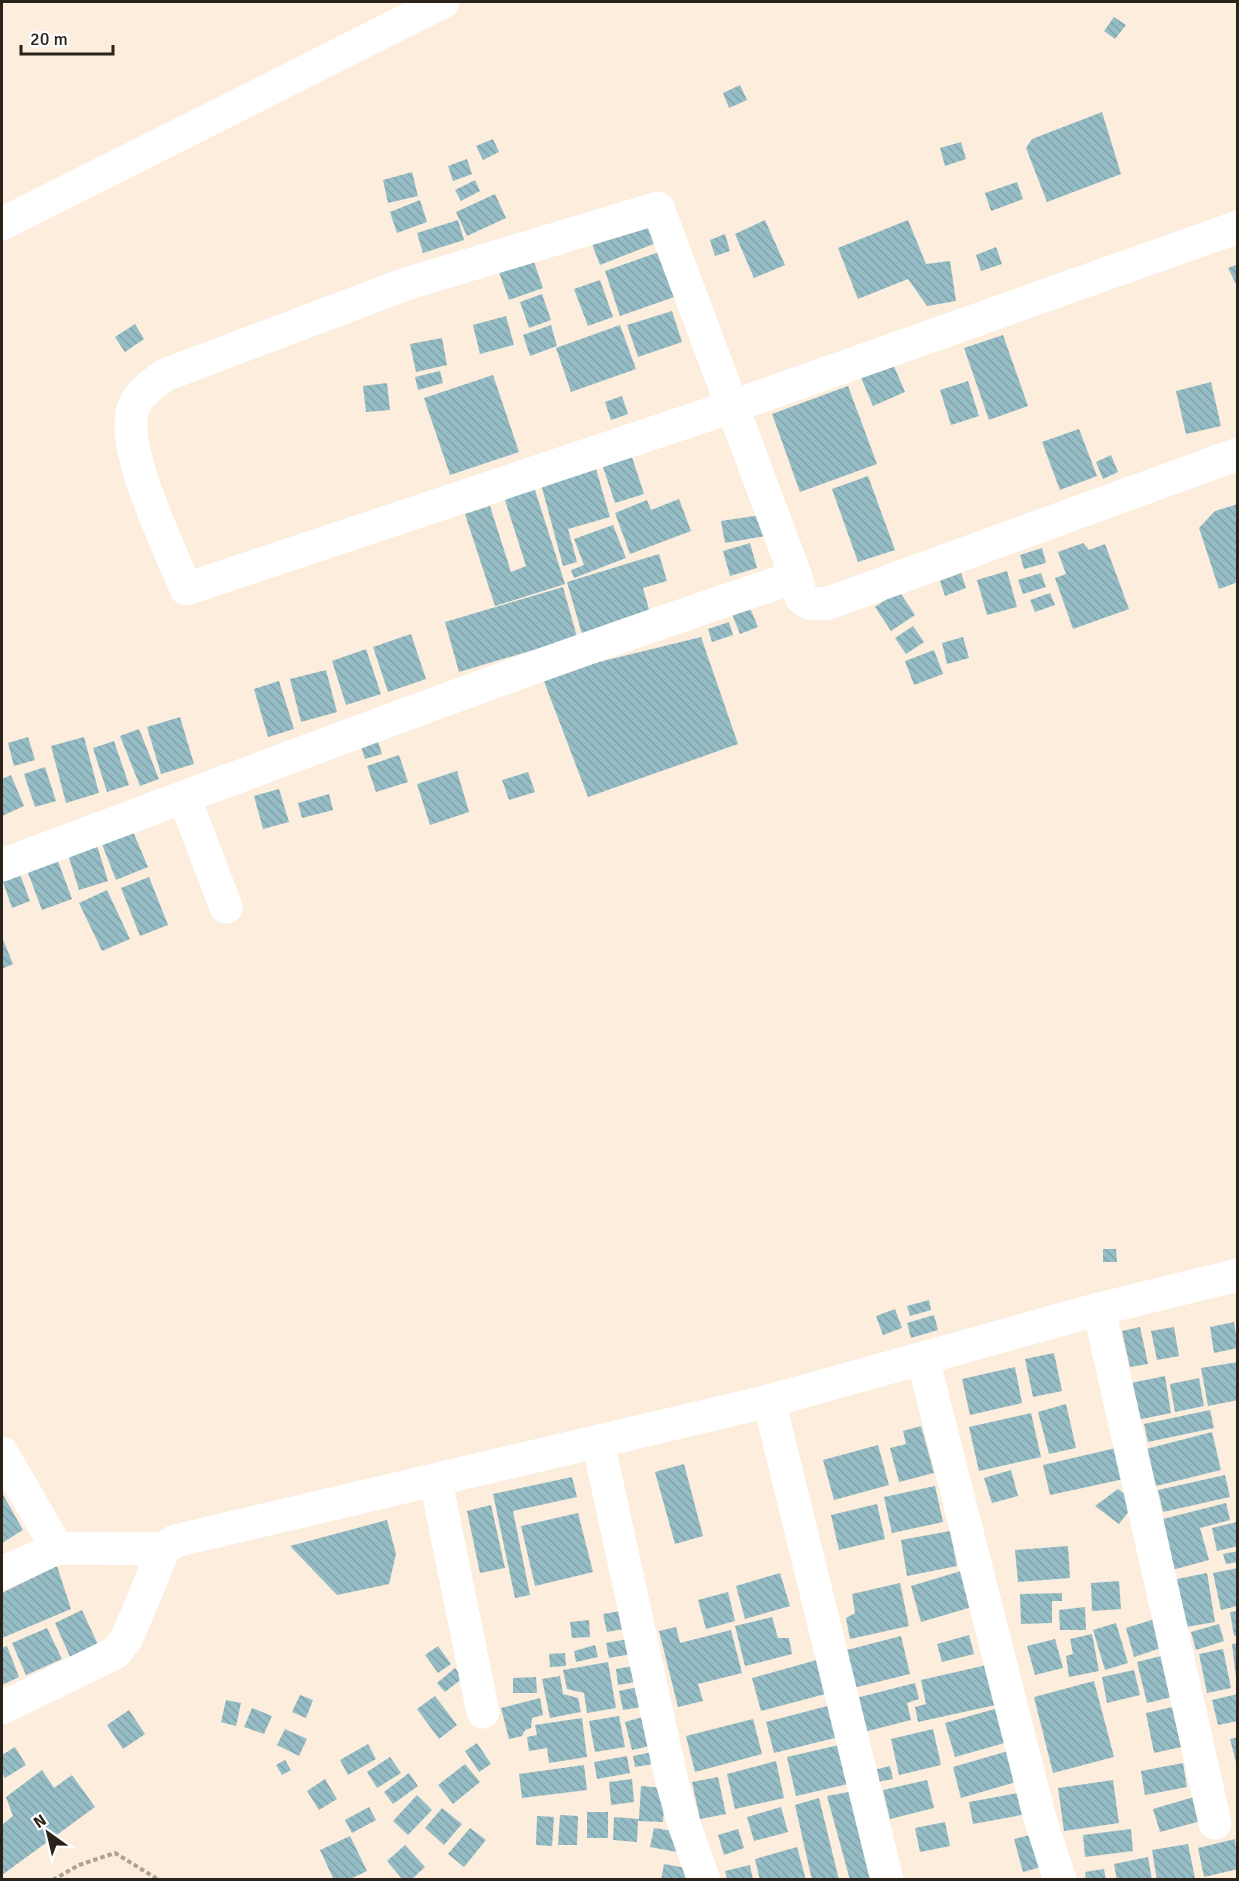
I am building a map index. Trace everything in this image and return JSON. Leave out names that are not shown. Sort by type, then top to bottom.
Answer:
[{"type":"street","points":[[2,224],[444,2]]},
{"type":"street","points":[[1238,227],[734,406],[186,589],[135,459],[130,426],[134,406],[146,389],[165,375],[406,284],[658,208],[734,406],[796,577],[801,597],[809,603],[826,604],[1238,454]]},
{"type":"street","points":[[2,865],[549,663],[796,577]]},
{"type":"street","points":[[183,797],[226,908]]},
{"type":"street","points":[[2,1708],[115,1653],[127,1638],[165,1549],[175,1541],[436,1482],[769,1401],[1099,1309],[1238,1275]]},
{"type":"street","points":[[1099,1309],[1215,1823]]},
{"type":"street","points":[[923,1359],[1039,1815],[1060,1880]]},
{"type":"street","points":[[769,1401],[887,1880]]},
{"type":"street","points":[[598,1442],[672,1782],[684,1827],[704,1880]]},
{"type":"street","points":[[2,1453],[57,1548]]},
{"type":"street","points":[[436,1482],[483,1712]]},
{"type":"street","points":[[2,1573],[57,1548],[165,1549]]},
{"type":"path","points":[[53,1880],[79,1865],[116,1853],[159,1880]]},
{"type":"building","points":[[1114,17],[1126,25],[1115,39],[1104,31]]},
{"type":"building","points":[[740,85],[747,100],[729,108],[723,93]]},
{"type":"building","points":[[1102,112],[1121,174],[1047,202],[1026,148],[1032,139]]},
{"type":"building","points":[[493,139],[499,152],[483,160],[476,146]]},
{"type":"building","points":[[961,142],[966,159],[945,166],[940,148]]},
{"type":"building","points":[[467,159],[472,174],[453,181],[448,166]]},
{"type":"building","points":[[412,172],[418,196],[388,203],[383,180]]},
{"type":"building","points":[[475,180],[480,191],[461,201],[455,190]]},
{"type":"building","points":[[1017,182],[1023,199],[991,211],[985,193]]},
{"type":"building","points":[[495,194],[506,218],[467,236],[456,212]]},
{"type":"building","points":[[420,200],[427,222],[397,233],[390,212]]},
{"type":"building","points":[[458,220],[464,240],[423,253],[417,233]]},
{"type":"building","points":[[765,220],[785,265],[754,278],[735,234]]},
{"type":"building","points":[[908,220],[926,264],[950,261],[956,301],[927,306],[908,279],[858,299],[838,248]]},
{"type":"building","points":[[648,221],[656,243],[600,265],[592,244]]},
{"type":"building","points":[[725,234],[730,251],[715,256],[710,240]]},
{"type":"building","points":[[996,247],[1002,264],[981,271],[976,255]]},
{"type":"building","points":[[662,251],[677,296],[620,316],[605,271]]},
{"type":"building","points":[[533,259],[543,288],[509,300],[499,272]]},
{"type":"building","points":[[1238,264],[1238,288],[1228,268]]},
{"type":"building","points":[[600,280],[613,317],[588,326],[574,289]]},
{"type":"building","points":[[542,294],[551,320],[529,328],[520,302]]},
{"type":"building","points":[[672,311],[682,342],[638,357],[627,325]]},
{"type":"building","points":[[506,316],[514,345],[480,354],[473,325]]},
{"type":"building","points":[[135,324],[144,339],[125,352],[115,337]]},
{"type":"building","points":[[551,325],[557,346],[530,356],[523,335]]},
{"type":"building","points":[[620,325],[636,369],[571,392],[556,348]]},
{"type":"building","points":[[1003,335],[1028,406],[989,420],[964,348]]},
{"type":"building","points":[[442,338],[447,365],[416,372],[410,344]]},
{"type":"building","points":[[891,359],[905,392],[873,406],[859,373]]},
{"type":"building","points":[[440,371],[443,383],[418,390],[415,377]]},
{"type":"building","points":[[493,375],[519,452],[450,475],[424,398]]},
{"type":"building","points":[[968,381],[979,416],[951,425],[940,390]]},
{"type":"building","points":[[1211,382],[1221,426],[1186,434],[1176,391]]},
{"type":"building","points":[[387,383],[390,410],[366,412],[363,386]]},
{"type":"building","points":[[848,386],[877,464],[800,492],[772,414]]},
{"type":"building","points":[[622,396],[628,414],[611,420],[605,402]]},
{"type":"building","points":[[1079,429],[1097,476],[1060,490],[1042,442]]},
{"type":"building","points":[[630,451],[644,494],[615,503],[603,467]]},
{"type":"building","points":[[1111,455],[1118,472],[1103,479],[1096,462]]},
{"type":"building","points":[[596,469],[610,517],[568,529],[577,562],[563,566],[541,484]]},
{"type":"building","points":[[868,476],[895,550],[858,562],[832,489]]},
{"type":"building","points":[[534,487],[565,584],[495,606],[465,514],[490,506],[511,572],[526,566],[504,497]]},
{"type":"building","points":[[679,499],[691,531],[630,554],[615,513],[647,500],[651,510]]},
{"type":"building","points":[[1238,504],[1238,582],[1219,589],[1199,528],[1215,511]]},
{"type":"building","points":[[761,515],[765,536],[725,543],[721,521]]},
{"type":"building","points":[[613,525],[626,558],[574,578],[571,570],[584,565],[574,539]]},
{"type":"building","points":[[750,543],[757,568],[730,576],[723,551]]},
{"type":"building","points":[[1083,543],[1089,550],[1105,544],[1129,609],[1073,629],[1055,578],[1066,574],[1058,552]]},
{"type":"building","points":[[1042,548],[1046,563],[1024,569],[1020,555]]},
{"type":"building","points":[[659,554],[667,581],[643,588],[650,613],[582,634],[567,582]]},
{"type":"building","points":[[1007,571],[1017,607],[987,615],[977,580]]},
{"type":"building","points":[[961,573],[966,588],[945,596],[940,581]]},
{"type":"building","points":[[1041,573],[1046,587],[1023,594],[1018,580]]},
{"type":"building","points":[[563,587],[577,637],[459,672],[445,622]]},
{"type":"building","points":[[899,591],[915,615],[891,631],[875,607]]},
{"type":"building","points":[[1050,593],[1055,605],[1035,612],[1030,600]]},
{"type":"building","points":[[750,608],[758,627],[740,634],[732,614]]},
{"type":"building","points":[[729,622],[733,635],[712,642],[708,629]]},
{"type":"building","points":[[913,626],[924,642],[906,654],[895,638]]},
{"type":"building","points":[[411,634],[426,679],[388,692],[373,647]]},
{"type":"building","points":[[701,637],[738,744],[588,797],[542,676]]},
{"type":"building","points":[[963,637],[969,658],[947,664],[942,643]]},
{"type":"building","points":[[366,649],[381,694],[346,705],[332,661]]},
{"type":"building","points":[[934,650],[943,674],[914,685],[905,661]]},
{"type":"building","points":[[326,670],[337,712],[301,722],[290,679]]},
{"type":"building","points":[[279,681],[294,729],[268,737],[254,689]]},
{"type":"building","points":[[180,717],[194,764],[161,774],[147,727]]},
{"type":"building","points":[[139,729],[159,779],[140,786],[120,736]]},
{"type":"building","points":[[28,737],[35,760],[14,766],[8,743]]},
{"type":"building","points":[[84,737],[99,793],[66,803],[51,746]]},
{"type":"building","points":[[377,738],[382,754],[365,759],[360,743]]},
{"type":"building","points":[[114,741],[129,785],[107,792],[93,748]]},
{"type":"building","points":[[399,755],[408,782],[376,792],[367,766]]},
{"type":"building","points":[[45,767],[56,801],[35,807],[24,774]]},
{"type":"building","points":[[457,771],[469,812],[430,825],[417,784]]},
{"type":"building","points":[[528,772],[535,792],[509,800],[502,780]]},
{"type":"building","points":[[11,775],[24,806],[2,816],[2,779]]},
{"type":"building","points":[[279,789],[289,822],[263,829],[254,796]]},
{"type":"building","points":[[329,794],[333,810],[302,818],[298,803]]},
{"type":"building","points":[[131,827],[148,867],[116,880],[100,839]]},
{"type":"building","points":[[95,839],[108,881],[79,890],[66,848]]},
{"type":"building","points":[[55,853],[72,899],[42,910],[25,865]]},
{"type":"building","points":[[18,869],[30,901],[12,908],[2,879]]},
{"type":"building","points":[[149,877],[168,925],[140,936],[121,888]]},
{"type":"building","points":[[107,890],[130,939],[102,951],[79,903]]},
{"type":"building","points":[[2,937],[13,964],[2,969]]},
{"type":"building","points":[[1103,1249],[1116,1249],[1117,1262],[1103,1262]]},
{"type":"building","points":[[929,1300],[931,1310],[910,1316],[907,1306]]},
{"type":"building","points":[[895,1309],[902,1328],[883,1335],[876,1316]]},
{"type":"building","points":[[934,1315],[938,1330],[911,1338],[907,1323]]},
{"type":"building","points":[[1234,1322],[1238,1348],[1214,1353],[1210,1327]]},
{"type":"building","points":[[1140,1327],[1148,1364],[1130,1367],[1122,1331]]},
{"type":"building","points":[[1174,1327],[1179,1356],[1157,1360],[1151,1331]]},
{"type":"building","points":[[1054,1353],[1062,1391],[1033,1397],[1025,1359]]},
{"type":"building","points":[[1238,1362],[1238,1400],[1208,1406],[1201,1368]]},
{"type":"building","points":[[1015,1367],[1022,1403],[970,1415],[962,1379]]},
{"type":"building","points":[[1165,1376],[1171,1413],[1137,1420],[1131,1383]]},
{"type":"building","points":[[1199,1378],[1204,1406],[1175,1412],[1170,1384]]},
{"type":"building","points":[[1066,1404],[1076,1448],[1049,1454],[1038,1412]]},
{"type":"building","points":[[1210,1410],[1214,1428],[1148,1442],[1144,1424]]},
{"type":"building","points":[[1031,1413],[1041,1457],[979,1471],[969,1427]]},
{"type":"building","points":[[921,1426],[934,1473],[899,1482],[890,1448],[906,1444],[903,1431]]},
{"type":"building","points":[[1212,1432],[1221,1470],[1156,1486],[1146,1449]]},
{"type":"building","points":[[878,1445],[889,1485],[834,1500],[823,1460]]},
{"type":"building","points":[[1116,1448],[1124,1479],[1050,1495],[1043,1465]]},
{"type":"building","points":[[684,1464],[703,1536],[675,1544],[655,1472]]},
{"type":"building","points":[[1011,1470],[1018,1496],[992,1503],[984,1478]]},
{"type":"building","points":[[1225,1475],[1230,1497],[1163,1512],[1158,1490]]},
{"type":"building","points":[[572,1477],[577,1497],[513,1511],[530,1595],[515,1598],[493,1494]]},
{"type":"building","points":[[935,1486],[943,1522],[892,1533],[884,1497]]},
{"type":"building","points":[[1118,1489],[1136,1502],[1119,1524],[1095,1506]]},
{"type":"building","points":[[2,1493],[23,1530],[2,1543]]},
{"type":"building","points":[[1226,1503],[1230,1520],[1200,1528],[1209,1560],[1172,1570],[1159,1520]]},
{"type":"building","points":[[877,1504],[885,1539],[839,1550],[831,1515]]},
{"type":"building","points":[[491,1505],[505,1568],[480,1573],[467,1511]]},
{"type":"building","points":[[578,1513],[593,1572],[535,1586],[521,1526]]},
{"type":"building","points":[[387,1520],[396,1554],[389,1584],[337,1595],[290,1546]]},
{"type":"building","points":[[1237,1522],[1238,1546],[1217,1551],[1212,1528]]},
{"type":"building","points":[[950,1531],[957,1566],[907,1576],[901,1540]]},
{"type":"building","points":[[1068,1546],[1070,1578],[1018,1582],[1015,1550]]},
{"type":"building","points":[[1238,1551],[1238,1562],[1226,1564],[1223,1554]]},
{"type":"building","points":[[57,1566],[71,1609],[2,1638],[2,1593]]},
{"type":"building","points":[[1238,1568],[1237,1606],[1221,1610],[1213,1573]]},
{"type":"building","points":[[961,1571],[972,1607],[921,1622],[911,1586]]},
{"type":"building","points":[[780,1573],[790,1606],[745,1619],[736,1586]]},
{"type":"building","points":[[1207,1573],[1215,1622],[1180,1628],[1172,1580]]},
{"type":"building","points":[[1119,1581],[1121,1609],[1092,1611],[1091,1583]]},
{"type":"building","points":[[900,1583],[909,1626],[850,1639],[846,1618],[855,1613],[852,1594]]},
{"type":"building","points":[[728,1592],[735,1621],[706,1629],[698,1600]]},
{"type":"building","points":[[1062,1593],[1062,1601],[1052,1601],[1052,1623],[1021,1624],[1020,1594]]},
{"type":"building","points":[[1085,1607],[1086,1630],[1060,1630],[1059,1610]]},
{"type":"building","points":[[82,1610],[99,1647],[71,1659],[55,1623]]},
{"type":"building","points":[[626,1610],[629,1628],[607,1632],[603,1614]]},
{"type":"building","points":[[1238,1611],[1238,1635],[1234,1636],[1230,1612]]},
{"type":"building","points":[[772,1617],[778,1638],[789,1638],[792,1654],[745,1666],[735,1626]]},
{"type":"building","points":[[1158,1618],[1167,1646],[1134,1657],[1126,1628]]},
{"type":"building","points":[[589,1620],[590,1637],[572,1638],[570,1622]]},
{"type":"building","points":[[1116,1623],[1128,1663],[1105,1670],[1093,1630]]},
{"type":"building","points":[[1219,1624],[1224,1641],[1196,1650],[1191,1632]]},
{"type":"building","points":[[676,1627],[680,1643],[731,1630],[742,1673],[698,1684],[703,1701],[678,1707],[659,1631]]},
{"type":"building","points":[[47,1628],[62,1659],[26,1675],[12,1643]]},
{"type":"building","points":[[1092,1634],[1099,1671],[1069,1677],[1066,1656],[1073,1654],[1070,1639]]},
{"type":"building","points":[[969,1635],[974,1654],[942,1662],[937,1644]]},
{"type":"building","points":[[901,1636],[910,1674],[853,1688],[843,1651]]},
{"type":"building","points":[[634,1638],[637,1653],[609,1658],[606,1643]]},
{"type":"building","points":[[1055,1639],[1063,1668],[1035,1675],[1027,1646]]},
{"type":"building","points":[[1238,1643],[1238,1678],[1236,1678],[1232,1644]]},
{"type":"building","points":[[595,1645],[598,1657],[576,1662],[574,1651]]},
{"type":"building","points":[[7,1646],[19,1677],[2,1685],[2,1648]]},
{"type":"building","points":[[438,1646],[451,1664],[438,1673],[425,1655]]},
{"type":"building","points":[[1223,1649],[1231,1688],[1207,1693],[1199,1654]]},
{"type":"building","points":[[565,1653],[566,1666],[550,1667],[549,1654]]},
{"type":"building","points":[[1165,1655],[1176,1696],[1147,1703],[1137,1662]]},
{"type":"building","points":[[824,1658],[833,1692],[761,1711],[752,1678]]},
{"type":"building","points":[[608,1662],[616,1708],[587,1713],[584,1693],[567,1689],[563,1670]]},
{"type":"building","points":[[991,1664],[1000,1704],[918,1722],[915,1707],[926,1704],[921,1680]]},
{"type":"building","points":[[639,1665],[641,1681],[618,1685],[616,1669]]},
{"type":"building","points":[[455,1668],[463,1678],[445,1692],[437,1683]]},
{"type":"building","points":[[1134,1670],[1140,1695],[1107,1703],[1102,1677]]},
{"type":"building","points":[[560,1676],[563,1694],[578,1698],[581,1712],[550,1718],[542,1679]]},
{"type":"building","points":[[536,1677],[537,1693],[513,1693],[513,1678]]},
{"type":"building","points":[[1094,1681],[1114,1757],[1053,1773],[1034,1697]]},
{"type":"building","points":[[915,1683],[919,1699],[907,1703],[911,1720],[864,1732],[856,1698]]},
{"type":"building","points":[[643,1686],[647,1706],[623,1710],[619,1691]]},
{"type":"building","points":[[1238,1694],[1238,1721],[1218,1725],[1212,1700]]},
{"type":"building","points":[[300,1695],[313,1700],[306,1718],[292,1712]]},
{"type":"building","points":[[435,1696],[457,1725],[439,1739],[417,1709]]},
{"type":"building","points":[[540,1698],[543,1715],[532,1718],[531,1728],[525,1730],[522,1736],[509,1739],[501,1708]]},
{"type":"building","points":[[226,1700],[241,1703],[236,1726],[221,1722]]},
{"type":"building","points":[[835,1704],[843,1736],[774,1753],[766,1722]]},
{"type":"building","points":[[1177,1706],[1186,1746],[1154,1753],[1146,1713]]},
{"type":"building","points":[[252,1708],[272,1716],[264,1734],[244,1727]]},
{"type":"building","points":[[998,1708],[1008,1742],[955,1757],[945,1723]]},
{"type":"building","points":[[129,1710],[145,1734],[123,1749],[107,1725]]},
{"type":"building","points":[[650,1715],[658,1744],[632,1750],[625,1722]]},
{"type":"building","points":[[619,1716],[625,1747],[595,1752],[589,1721]]},
{"type":"building","points":[[582,1718],[587,1757],[549,1763],[547,1748],[529,1751],[527,1737],[537,1735],[535,1725]]},
{"type":"building","points":[[753,1719],[762,1754],[695,1772],[686,1736]]},
{"type":"building","points":[[285,1729],[307,1739],[299,1756],[277,1745]]},
{"type":"building","points":[[933,1729],[941,1765],[899,1775],[891,1739]]},
{"type":"building","points":[[1238,1737],[1238,1766],[1237,1766],[1230,1739]]},
{"type":"building","points":[[477,1743],[491,1764],[479,1772],[465,1751]]},
{"type":"building","points":[[368,1744],[376,1759],[348,1775],[340,1760]]},
{"type":"building","points":[[839,1745],[848,1784],[796,1796],[787,1757]]},
{"type":"building","points":[[15,1747],[26,1765],[5,1778],[2,1772],[2,1755]]},
{"type":"building","points":[[657,1751],[659,1763],[635,1767],[633,1756]]},
{"type":"building","points":[[1008,1751],[1016,1782],[961,1798],[953,1767]]},
{"type":"building","points":[[627,1756],[630,1773],[597,1779],[594,1762]]},
{"type":"building","points":[[390,1757],[401,1773],[377,1788],[367,1772]]},
{"type":"building","points":[[285,1760],[291,1770],[282,1775],[276,1765]]},
{"type":"building","points":[[776,1761],[784,1798],[735,1809],[727,1774]]},
{"type":"building","points":[[1183,1763],[1187,1787],[1145,1795],[1141,1771]]},
{"type":"building","points":[[465,1764],[480,1782],[453,1804],[438,1785]]},
{"type":"building","points":[[584,1765],[587,1790],[522,1798],[519,1774]]},
{"type":"building","points":[[890,1766],[893,1779],[877,1782],[874,1770]]},
{"type":"building","points":[[42,1770],[54,1788],[72,1775],[95,1807],[2,1875],[2,1825],[13,1816],[6,1797]]},
{"type":"building","points":[[409,1773],[418,1786],[393,1804],[384,1792]]},
{"type":"building","points":[[718,1777],[726,1814],[700,1819],[692,1782]]},
{"type":"building","points":[[325,1779],[337,1799],[319,1810],[307,1791]]},
{"type":"building","points":[[632,1779],[634,1802],[611,1805],[609,1782]]},
{"type":"building","points":[[927,1780],[934,1808],[890,1819],[883,1790]]},
{"type":"building","points":[[1113,1780],[1119,1823],[1064,1831],[1058,1788]]},
{"type":"building","points":[[641,1786],[665,1788],[663,1822],[638,1821],[637,1842],[613,1840],[614,1817],[639,1819]]},
{"type":"building","points":[[854,1791],[879,1880],[850,1880],[827,1796]]},
{"type":"building","points":[[1023,1792],[1027,1814],[973,1824],[969,1802]]},
{"type":"building","points":[[417,1795],[432,1810],[408,1835],[393,1821]]},
{"type":"building","points":[[1194,1797],[1201,1821],[1160,1832],[1153,1809]]},
{"type":"building","points":[[819,1798],[839,1880],[812,1880],[795,1805]]},
{"type":"building","points":[[369,1807],[376,1820],[352,1833],[345,1820]]},
{"type":"building","points":[[781,1807],[788,1832],[754,1841],[747,1817]]},
{"type":"building","points":[[442,1808],[462,1824],[444,1845],[425,1828]]},
{"type":"building","points":[[587,1812],[608,1812],[608,1838],[587,1838]]},
{"type":"building","points":[[560,1815],[578,1816],[577,1845],[558,1845]]},
{"type":"building","points":[[537,1816],[554,1817],[552,1846],[536,1845]]},
{"type":"building","points":[[945,1822],[950,1846],[920,1852],[915,1828]]},
{"type":"building","points":[[470,1828],[486,1840],[464,1867],[448,1854]]},
{"type":"building","points":[[654,1828],[680,1832],[677,1852],[650,1847]]},
{"type":"building","points":[[738,1829],[744,1848],[724,1855],[718,1835]]},
{"type":"building","points":[[1131,1829],[1133,1851],[1085,1857],[1083,1835]]},
{"type":"building","points":[[1042,1832],[1049,1865],[1023,1872],[1014,1839]]},
{"type":"building","points":[[350,1836],[367,1871],[348,1880],[334,1880],[320,1850]]},
{"type":"building","points":[[1235,1839],[1238,1869],[1204,1877],[1198,1848]]},
{"type":"building","points":[[1188,1844],[1195,1878],[1157,1880],[1152,1850]]},
{"type":"building","points":[[405,1845],[425,1867],[411,1880],[403,1880],[387,1861]]},
{"type":"building","points":[[797,1847],[806,1880],[760,1880],[755,1859]]},
{"type":"building","points":[[1148,1857],[1152,1880],[1117,1880],[1114,1864]]},
{"type":"building","points":[[664,1864],[692,1869],[690,1880],[661,1880]]},
{"type":"building","points":[[750,1865],[753,1880],[727,1880],[725,1871]]},
{"type":"building","points":[[1104,1869],[1106,1880],[1086,1880],[1085,1872]]}]
